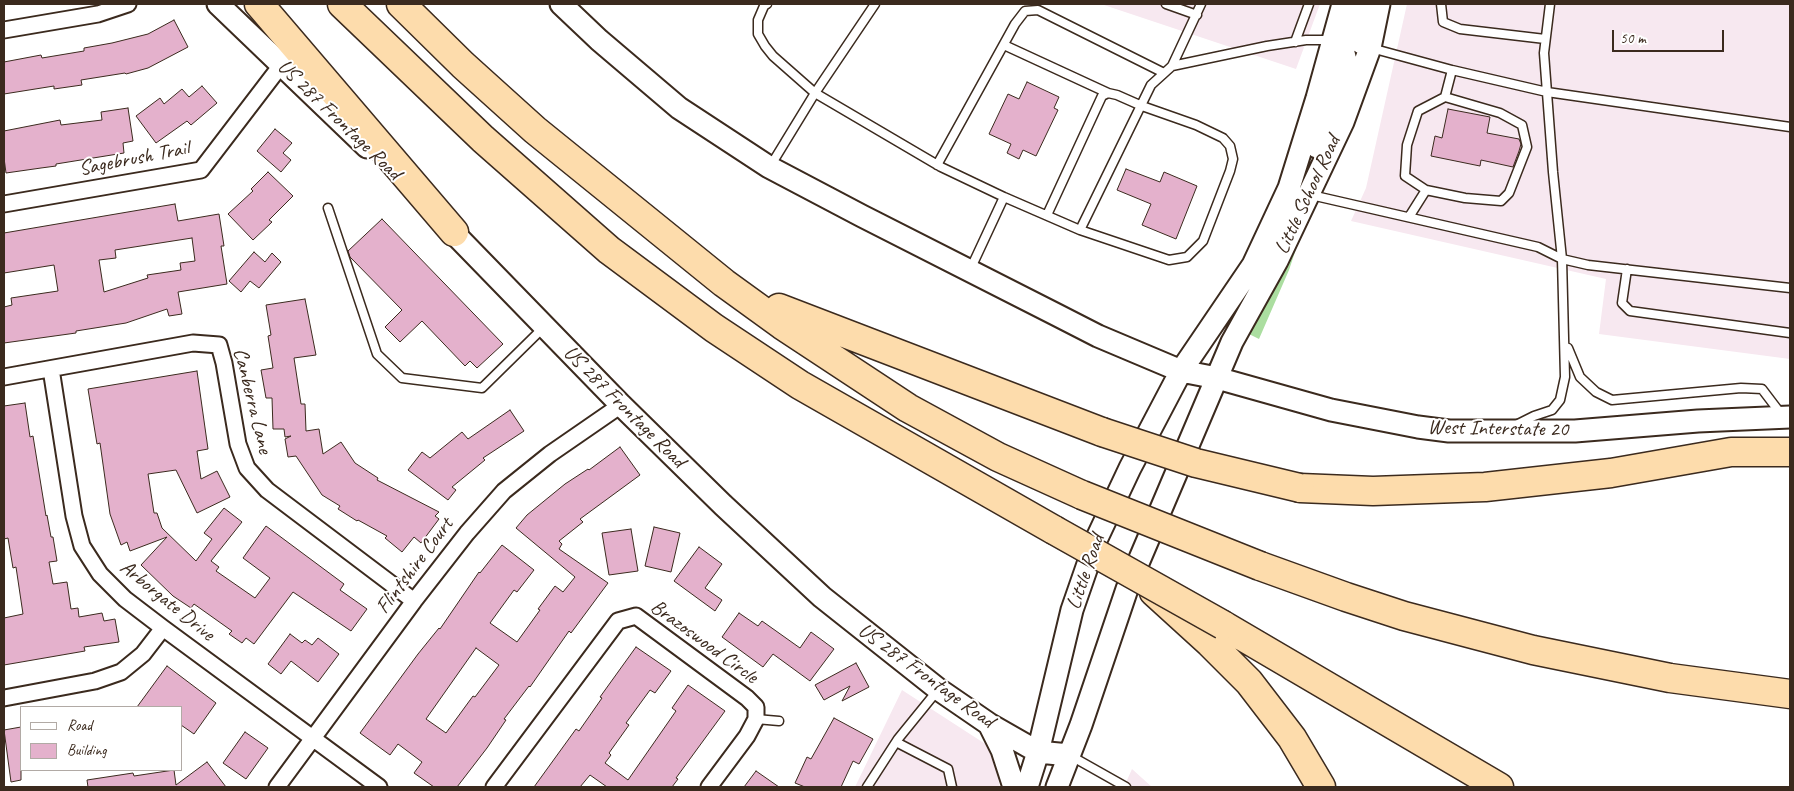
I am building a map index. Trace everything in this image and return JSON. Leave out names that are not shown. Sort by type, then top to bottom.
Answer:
[{"type":"highway","points":[[258,4],[454,232]]},
{"type":"highway","points":[[342,4],[483,138],[609,250],[699,317],[800,385],[1135,575],[1217,634],[1499,787]]},
{"type":"highway","points":[[401,4],[463,65],[534,130],[724,283],[908,408],[998,456],[1082,495],[1260,566],[1404,616],[1533,650],[1670,678],[1790,694]]},
{"type":"highway","points":[[724,283],[795,315],[1102,432],[1196,463],[1300,488],[1373,491],[1485,487],[1611,473],[1731,452],[1790,452]]},
{"type":"highway","points":[[1217,634],[1249,682],[1292,738],[1320,787]]},
{"type":"main road","name":"US 287 Frontage Road","points":[[218,4],[454,232],[621,405],[723,506],[822,597],[938,689],[989,724],[1038,752],[1069,755]]},
{"type":"main road","points":[[561,4],[599,40],[679,108],[770,167],[1098,336],[1181,371]]},
{"type":"main road","name":"Little School Road","points":[[1181,371],[1253,265],[1289,188],[1343,4]]},
{"type":"main road","points":[[1360,4],[1354,33],[1357,40],[1370,48]]},
{"type":"main road","name":"Little School Road","points":[[1217,378],[1232,342],[1277,261],[1343,122],[1370,48],[1379,4]]},
{"type":"main road","points":[[1309,194],[1319,134],[1344,73],[1346,61],[1344,53],[1333,40]]},
{"type":"main road","name":"West Interstate 20","points":[[1181,371],[1217,378],[1331,410],[1449,431],[1575,431],[1786,416]]},
{"type":"main road","name":"Little Road","points":[[1027,787],[1038,752],[1072,610],[1097,538],[1130,468],[1181,371]]},
{"type":"main road","name":"Little Road","points":[[1057,787],[1081,725],[1127,589],[1217,378]]},
{"type":"main road","points":[[989,724],[1002,750],[1014,787]]},
{"type":"street","points":[[4,30],[98,14],[128,4]]},
{"type":"street","name":"Sagebrush Trail","points":[[4,204],[201,170],[282,64]]},
{"type":"street","name":"Canberra Lane","points":[[4,377],[193,343],[219,345],[224,363],[238,444],[247,468],[267,490],[414,601]]},
{"type":"street","name":"Arborgate Drive","points":[[51,369],[74,516],[82,546],[100,574],[125,599],[379,787]]},
{"type":"street","name":"Flintshire Court","points":[[277,787],[414,601],[467,533],[504,491],[550,454],[621,405]]},
{"type":"street","name":"Brazoswood Circle","points":[[494,787],[618,622],[636,616],[747,698],[756,707],[756,719],[747,736],[709,787]]},
{"type":"street","points":[[4,698],[95,681],[121,672],[143,654],[163,628]]},
{"type":"lane","points":[[767,4],[764,6],[758,20],[758,34],[773,56],[815,94],[937,165],[1004,197],[1080,230],[1170,260],[1187,257],[1202,241],[1230,171],[1233,159],[1230,146],[1223,138],[1196,125],[1108,93],[1004,46]]},
{"type":"lane","points":[[770,167],[815,94],[875,4]]},
{"type":"lane","points":[[1166,4],[1197,15]]},
{"type":"lane","points":[[1080,230],[1151,86],[1172,66],[1202,4]]},
{"type":"lane","points":[[1294,42],[1309,4]]},
{"type":"lane","points":[[1441,4],[1443,22],[1460,29],[1545,39]]},
{"type":"lane","points":[[1501,432],[1534,416],[1552,410],[1560,400],[1565,377],[1562,259],[1544,53],[1550,4]]},
{"type":"lane","points":[[937,165],[1015,24],[1025,11],[1038,10],[1164,73]]},
{"type":"lane","points":[[1172,66],[1306,40],[1333,40]]},
{"type":"lane","points":[[1370,48],[1452,70],[1547,92],[1790,127]]},
{"type":"lane","points":[[1445,97],[1452,70]]},
{"type":"lane","points":[[1047,215],[1102,96],[1108,93]]},
{"type":"lane","points":[[1445,97],[1500,113],[1522,125],[1527,147],[1508,193],[1501,201],[1466,198],[1426,190],[1405,176],[1407,145],[1418,110],[1445,97]]},
{"type":"lane","points":[[1409,217],[1426,190]]},
{"type":"lane","points":[[1309,194],[1538,247],[1562,259],[1588,265],[1790,288]]},
{"type":"lane","points":[[969,271],[1004,197]]},
{"type":"lane","points":[[328,208],[377,354],[402,378],[482,388],[544,326]]},
{"type":"lane","points":[[1627,269],[1622,303],[1630,311],[1790,333]]},
{"type":"lane","points":[[1565,342],[1574,367],[1580,377],[1596,392],[1612,400],[1742,388],[1762,389],[1786,416]]},
{"type":"lane","points":[[867,787],[896,742],[938,689]]},
{"type":"lane","points":[[756,719],[779,720]]},
{"type":"lane","points":[[896,742],[948,769],[952,787]]},
{"type":"lane","points":[[1069,755],[1126,787]]},
{"type":"shaded area","points":[[1101,4],[1320,4],[1296,69]]},
{"type":"shaded area","points":[[1407,4],[1790,4],[1790,359],[1599,334],[1606,279],[1351,221],[1366,188]]},
{"type":"shaded area","points":[[902,690],[990,747],[1000,787],[855,787]]},
{"type":"shaded area","points":[[1132,769],[1152,787],[1124,787]]},
{"type":"green space","points":[[1316,148],[1307,216],[1289,270],[1259,339],[1245,332],[1309,171]]},
{"type":"building","points":[[174,20],[188,47],[148,68],[126,74],[81,80],[82,85],[54,89],[54,86],[4,94],[4,62],[41,55],[42,58],[84,51],[84,48],[148,34]]},
{"type":"building","points":[[1027,82],[1059,97],[1054,108],[1058,110],[1036,156],[1023,150],[1019,159],[1007,153],[1011,144],[989,134],[1008,94],[1019,99]]},
{"type":"building","points":[[202,86],[217,103],[191,125],[187,121],[156,143],[136,116],[160,98],[164,104],[182,89],[189,97]]},
{"type":"building","points":[[128,108],[133,141],[123,143],[124,153],[6,173],[4,131],[60,120],[61,125],[102,120],[101,112]]},
{"type":"building","points":[[1448,109],[1490,117],[1487,133],[1519,139],[1521,144],[1513,167],[1481,160],[1480,166],[1431,156],[1435,136],[1442,138]]},
{"type":"building","points":[[275,129],[292,143],[283,153],[291,160],[281,172],[257,151]]},
{"type":"building","points":[[1126,169],[1160,182],[1164,172],[1197,186],[1176,239],[1142,225],[1151,204],[1117,190]]},
{"type":"building","points":[[268,172],[293,196],[269,220],[272,222],[253,240],[228,214],[253,191],[251,189]]},
{"type":"building","points":[[175,204],[178,221],[219,214],[224,246],[221,246],[227,284],[178,292],[182,314],[169,316],[167,309],[126,323],[76,331],[76,333],[4,343],[4,307],[12,305],[11,298],[58,291],[54,265],[4,273],[4,233]],"holes":[[[192,238],[195,261],[180,263],[181,270],[147,275],[148,278],[104,292],[99,260],[116,258],[115,250]]]},
{"type":"building","points":[[382,219],[503,344],[477,368],[470,361],[465,366],[422,321],[400,342],[385,327],[402,310],[350,257],[348,251]]},
{"type":"building","points":[[254,252],[265,262],[272,253],[281,262],[259,288],[250,281],[241,292],[229,281]]},
{"type":"building","points":[[305,299],[316,355],[294,358],[301,404],[305,404],[306,431],[319,429],[323,454],[341,442],[355,463],[378,478],[377,480],[439,512],[435,516],[439,519],[421,543],[414,537],[402,552],[385,538],[387,536],[357,521],[338,509],[340,506],[322,495],[296,456],[288,457],[285,439],[291,436],[285,437],[284,429],[273,429],[272,398],[266,398],[261,370],[273,368],[268,336],[271,335],[266,305]]},
{"type":"building","points":[[197,371],[208,449],[197,451],[201,479],[217,471],[230,497],[197,513],[176,470],[148,474],[154,513],[157,513],[162,528],[196,561],[212,539],[204,533],[224,508],[242,522],[211,561],[219,567],[216,571],[255,598],[270,578],[243,558],[266,526],[344,584],[340,590],[367,609],[351,631],[293,592],[254,644],[246,638],[242,643],[229,634],[232,631],[194,604],[191,608],[173,596],[141,565],[167,537],[130,551],[127,542],[121,545],[110,514],[100,443],[97,444],[88,389]]},
{"type":"building","points":[[25,403],[30,437],[33,436],[46,516],[51,537],[53,537],[57,561],[49,562],[53,584],[67,582],[71,609],[78,608],[79,617],[102,613],[104,621],[115,619],[119,642],[84,647],[85,651],[4,665],[4,618],[23,614],[16,567],[13,568],[8,538],[4,539],[4,406]]},
{"type":"building","points":[[510,410],[524,431],[483,458],[485,460],[452,487],[456,490],[448,500],[408,470],[422,452],[430,458],[462,432],[468,439]]},
{"type":"building","points":[[620,447],[640,475],[580,519],[583,522],[559,541],[562,544],[559,549],[608,583],[571,633],[569,631],[530,687],[504,719],[506,720],[487,748],[457,787],[434,787],[414,773],[422,762],[398,744],[390,755],[360,733],[418,654],[440,629],[479,572],[502,545],[534,570],[517,592],[514,590],[490,623],[517,642],[555,586],[563,592],[575,577],[516,528],[527,515],[565,484],[589,470]],"holes":[[[476,648],[499,665],[446,733],[426,719]]]},
{"type":"building","points":[[654,527],[680,533],[671,572],[645,566]]},
{"type":"building","points":[[631,529],[638,571],[609,575],[602,533]]},
{"type":"building","points":[[699,547],[722,564],[705,588],[722,600],[715,611],[674,581]]},
{"type":"building","points":[[739,613],[758,626],[762,621],[800,648],[811,632],[834,649],[810,681],[773,654],[763,667],[722,637]]},
{"type":"building","points":[[290,634],[302,643],[305,640],[312,645],[318,638],[339,654],[318,682],[291,661],[281,674],[268,664]]},
{"type":"building","points":[[636,647],[671,671],[655,693],[650,690],[626,723],[629,725],[609,753],[611,755],[605,763],[628,780],[676,711],[672,708],[688,685],[725,711],[676,778],[678,779],[672,787],[607,787],[590,775],[580,787],[534,787],[576,729],[579,731],[602,698],[600,697]]},
{"type":"building","points":[[856,663],[869,687],[842,701],[850,686],[824,700],[815,685]]},
{"type":"building","points":[[167,666],[216,703],[194,734],[182,726],[182,706],[138,706]]},
{"type":"building","points":[[834,718],[873,739],[859,764],[853,761],[841,787],[805,787],[795,783],[807,757],[811,759]]},
{"type":"building","points":[[20,727],[21,780],[11,782],[4,730]]},
{"type":"building","points":[[245,732],[268,748],[246,779],[223,763]]},
{"type":"building","points":[[207,762],[226,787],[88,787],[87,780],[133,773],[134,776],[174,771],[176,785]]},
{"type":"building","points":[[756,771],[779,787],[744,787]]}]
